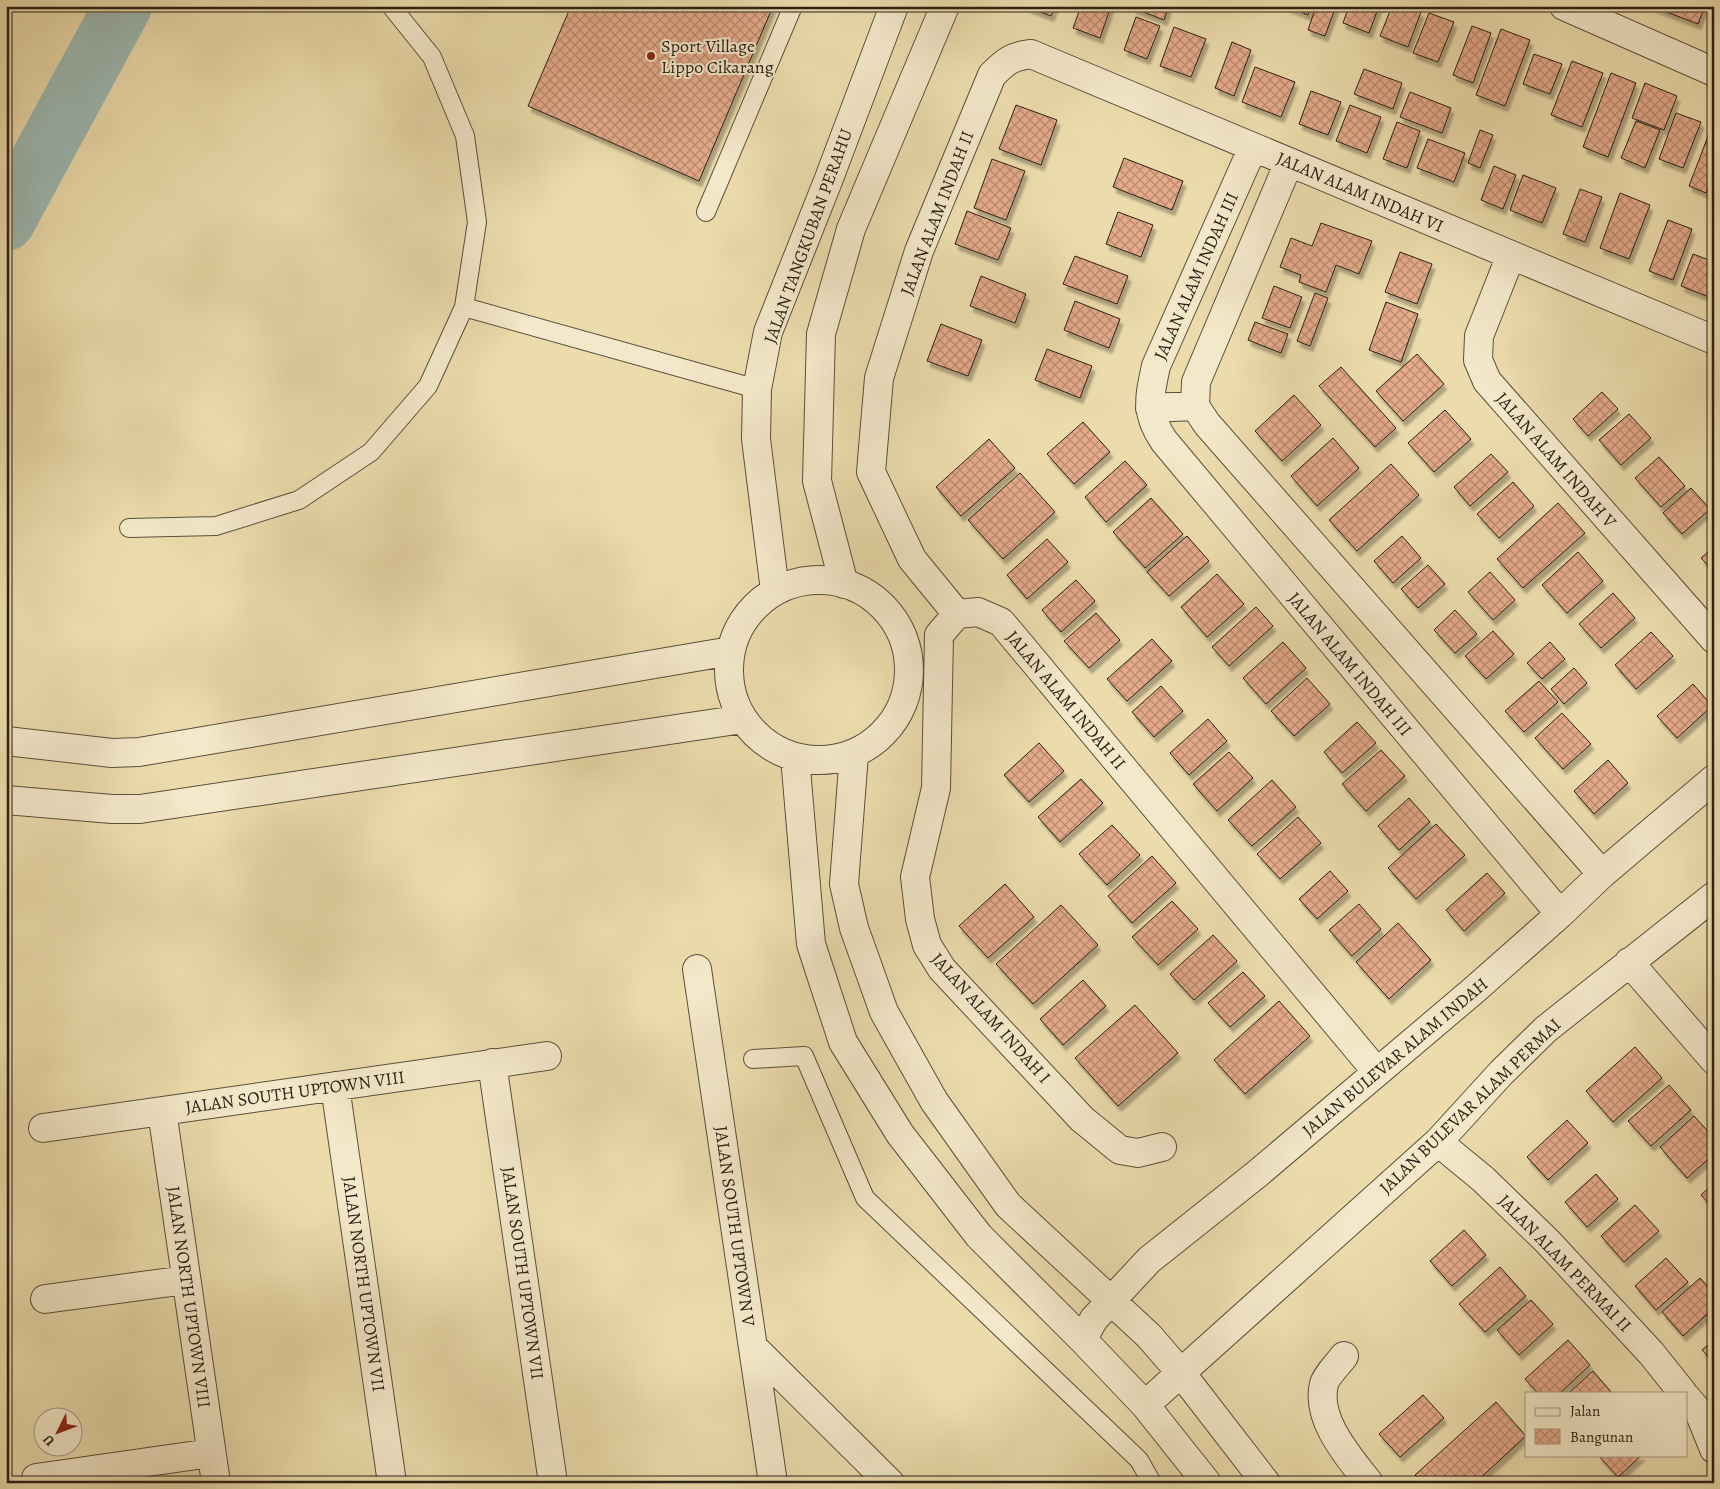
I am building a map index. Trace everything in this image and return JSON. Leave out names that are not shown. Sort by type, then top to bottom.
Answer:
[{"type":"street","name":"JALAN TANGKUBAN PERAHU","points":[[775,591],[756,439],[758,389],[768,332],[894,6]]},
{"type":"street","points":[[844,584],[817,481],[821,334],[851,229],[945,6]]},
{"type":"street","points":[[1578,9],[1714,72]]},
{"type":"street","name":"JALAN ALAM INDAH VI","points":[[1007,61],[1018,55],[1031,54],[1714,340]]},
{"type":"street","name":"JALAN ALAM INDAH II","points":[[1007,61],[992,75],[919,251],[879,378],[871,472],[912,559],[956,614],[978,612],[1001,622],[1377,1072]]},
{"type":"street","name":"JALAN ALAM INDAH III","points":[[1253,147],[1156,366],[1151,388],[1150,408],[1154,426],[1164,441],[1560,914]]},
{"type":"street","points":[[1289,162],[1196,382],[1194,406],[1207,424],[1602,874]]},
{"type":"street","name":"JALAN ALAM INDAH V","points":[[1511,255],[1479,336],[1478,360],[1487,381],[1714,640]]},
{"type":"street","points":[[1150,408],[1194,406]]},
{"type":"street","points":[[821,580],[844,584],[870,595],[890,615],[904,639],[910,666],[907,694],[896,719],[878,740],[854,754],[815,761],[795,757],[775,749],[757,736],[743,719],[730,686],[731,651],[744,620],[754,607],[775,591],[797,583],[821,580]]},
{"type":"street","name":"JALAN ALAM INDAH I","points":[[956,614],[939,635],[936,788],[915,878],[920,919],[927,945],[942,969],[1082,1119],[1120,1150],[1138,1153],[1162,1147]]},
{"type":"street","points":[[14,742],[112,753],[139,752],[731,651]]},
{"type":"street","points":[[8,800],[112,809],[140,809],[743,719]]},
{"type":"street","points":[[854,754],[844,884],[854,928],[884,1012],[934,1101],[1008,1205],[1149,1336],[1181,1373],[1266,1483]]},
{"type":"street","points":[[795,757],[811,944],[844,1042],[900,1134],[979,1236],[1145,1404],[1207,1483]]},
{"type":"street","name":"JALAN BULEVAR ALAM INDAH","points":[[1084,1341],[1094,1318],[1149,1260],[1257,1174],[1473,991],[1602,874],[1714,779]]},
{"type":"street","name":"JALAN BULEVAR ALAM PERMAI","points":[[1145,1404],[1438,1142],[1546,1029],[1714,896]]},
{"type":"street","points":[[1629,962],[1714,1060]]},
{"type":"street","name":"JALAN SOUTH UPTOWN V","points":[[697,969],[773,1483]]},
{"type":"street","name":"JALAN SOUTH UPTOWN VIII","points":[[43,1128],[547,1056]]},
{"type":"street","name":"JALAN SOUTH UPTOWN VII","points":[[492,1063],[554,1483]]},
{"type":"street","name":"JALAN NORTH UPTOWN VII","points":[[335,1086],[392,1483]]},
{"type":"street","name":"JALAN NORTH UPTOWN VIII","points":[[162,1111],[216,1483]]},
{"type":"street","name":"JALAN ALAM PERMAI II","points":[[1438,1142],[1483,1179],[1547,1241],[1651,1354],[1681,1392]]},
{"type":"street","points":[[45,1299],[186,1280]]},
{"type":"street","points":[[753,1347],[890,1483]]},
{"type":"street","points":[[1344,1356],[1324,1384],[1323,1400],[1325,1412],[1331,1430],[1344,1451],[1370,1483]]},
{"type":"street","points":[[1688,1399],[1699,1412],[1714,1449]]},
{"type":"street","points":[[36,1478],[211,1453]]},
{"type":"lane","points":[[129,528],[216,526],[299,500],[371,452],[428,386],[464,307],[476,222],[465,136],[432,57],[391,6]]},
{"type":"lane","points":[[706,212],[793,6]]},
{"type":"lane","points":[[464,307],[758,389]]},
{"type":"lane","points":[[753,1059],[804,1056],[865,1198],[1139,1460],[1152,1483]]},
{"type":"building","name":"Sport Village Lippo Cikarang","points":[[571,6],[773,6],[699,181],[528,106]]},
{"type":"building","points":[[1025,6],[1055,6],[1051,16]]},
{"type":"building","points":[[1081,6],[1111,6],[1100,38],[1073,28]]},
{"type":"building","points":[[1133,6],[1169,6],[1164,20],[1133,8]]},
{"type":"building","points":[[1286,6],[1311,6],[1308,15]]},
{"type":"building","points":[[1316,6],[1336,6],[1325,36],[1308,30]]},
{"type":"building","points":[[1349,6],[1379,6],[1369,33],[1343,23]]},
{"type":"building","points":[[1392,6],[1406,6],[1421,12],[1408,47],[1380,36]]},
{"type":"building","points":[[1651,6],[1705,6],[1698,24]]},
{"type":"building","points":[[1429,13],[1454,22],[1438,62],[1413,53]]},
{"type":"building","points":[[1136,17],[1160,26],[1147,59],[1124,50]]},
{"type":"building","points":[[1472,26],[1491,33],[1473,83],[1453,75]]},
{"type":"building","points":[[1174,27],[1206,39],[1191,77],[1160,66]]},
{"type":"building","points":[[1501,29],[1530,40],[1505,106],[1476,95]]},
{"type":"building","points":[[1232,42],[1251,50],[1234,96],[1215,88]]},
{"type":"building","points":[[1534,54],[1562,64],[1550,94],[1523,84]]},
{"type":"building","points":[[1572,61],[1603,73],[1582,127],[1551,115]]},
{"type":"building","points":[[1255,67],[1295,82],[1281,117],[1242,102]]},
{"type":"building","points":[[1364,69],[1402,83],[1393,109],[1354,94]]},
{"type":"building","points":[[1611,73],[1636,83],[1608,157],[1583,147]]},
{"type":"building","points":[[1645,83],[1677,96],[1664,130],[1632,118]]},
{"type":"building","points":[[1311,91],[1341,102],[1328,135],[1299,124]]},
{"type":"building","points":[[1410,92],[1451,108],[1442,133],[1400,117]]},
{"type":"building","points":[[1016,105],[1057,120],[1041,165],[999,149]]},
{"type":"building","points":[[1350,105],[1381,117],[1367,153],[1336,141]]},
{"type":"building","points":[[1676,113],[1701,122],[1683,168],[1659,159]]},
{"type":"building","points":[[1636,121],[1660,130],[1645,168],[1621,158]]},
{"type":"building","points":[[1397,122],[1420,131],[1407,168],[1383,159]]},
{"type":"building","points":[[1713,123],[1714,173],[1706,193],[1689,186]]},
{"type":"building","points":[[1480,130],[1493,135],[1480,168],[1468,163]]},
{"type":"building","points":[[1428,139],[1465,153],[1454,182],[1417,168]]},
{"type":"building","points":[[1124,158],[1183,181],[1172,210],[1113,187]]},
{"type":"building","points":[[992,159],[1025,171],[1006,220],[974,208]]},
{"type":"building","points":[[1494,166],[1516,175],[1503,209],[1481,200]]},
{"type":"building","points":[[1523,175],[1556,188],[1542,223],[1510,210]]},
{"type":"building","points":[[1580,189],[1602,197],[1585,242],[1563,234]]},
{"type":"building","points":[[1620,193],[1650,205],[1629,259],[1600,248]]},
{"type":"building","points":[[967,211],[1011,228],[998,260],[955,244]]},
{"type":"building","points":[[1118,212],[1153,225],[1141,257],[1106,244]]},
{"type":"building","points":[[1668,220],[1692,229],[1673,280],[1649,271]]},
{"type":"building","points":[[1321,223],[1372,241],[1359,274],[1336,265],[1326,292],[1299,282],[1301,275],[1280,267],[1291,238],[1312,246]]},
{"type":"building","points":[[1400,252],[1432,264],[1417,304],[1385,292]]},
{"type":"building","points":[[1693,254],[1714,262],[1714,299],[1681,286]]},
{"type":"building","points":[[1075,256],[1128,276],[1117,304],[1063,284]]},
{"type":"building","points":[[981,276],[1026,294],[1015,323],[970,306]]},
{"type":"building","points":[[1274,286],[1302,297],[1290,328],[1262,318]]},
{"type":"building","points":[[1315,293],[1328,298],[1310,346],[1297,341]]},
{"type":"building","points":[[1075,301],[1120,319],[1109,348],[1064,330]]},
{"type":"building","points":[[1386,302],[1418,314],[1401,362],[1369,350]]},
{"type":"building","points":[[1255,322],[1288,334],[1281,353],[1248,340]]},
{"type":"building","points":[[941,324],[982,340],[968,376],[927,361]]},
{"type":"building","points":[[1047,349],[1092,366],[1080,398],[1035,380]]},
{"type":"building","points":[[1417,354],[1444,384],[1403,421],[1376,391]]},
{"type":"building","points":[[1341,367],[1396,428],[1375,447],[1319,386]]},
{"type":"building","points":[[1602,392],[1618,409],[1588,436],[1573,419]]},
{"type":"building","points":[[1294,395],[1321,425],[1282,461],[1255,431]]},
{"type":"building","points":[[1445,410],[1471,439],[1434,472],[1408,443]]},
{"type":"building","points":[[1629,414],[1651,438],[1621,465],[1599,440]]},
{"type":"building","points":[[1083,422],[1110,452],[1074,484],[1047,454]]},
{"type":"building","points":[[1333,438],[1359,468],[1317,506],[1291,476]]},
{"type":"building","points":[[989,439],[1015,468],[961,516],[936,487]]},
{"type":"building","points":[[1491,454],[1508,472],[1470,506],[1454,487]]},
{"type":"building","points":[[1659,457],[1685,486],[1661,507],[1635,478]]},
{"type":"building","points":[[1125,461],[1147,485],[1106,522],[1085,497]]},
{"type":"building","points":[[1391,464],[1419,495],[1357,551],[1329,520]]},
{"type":"building","points":[[1020,473],[1055,512],[1003,559],[968,520]]},
{"type":"building","points":[[1513,482],[1534,506],[1499,538],[1477,514]]},
{"type":"building","points":[[1691,488],[1710,509],[1682,534],[1663,513]]},
{"type":"building","points":[[1151,498],[1183,534],[1145,568],[1113,532]]},
{"type":"building","points":[[1558,503],[1585,533],[1523,588],[1497,559]]},
{"type":"building","points":[[1187,536],[1209,561],[1169,596],[1147,572]]},
{"type":"building","points":[[1402,536],[1421,558],[1393,583],[1374,561]]},
{"type":"building","points":[[1047,539],[1068,562],[1027,599],[1007,575]]},
{"type":"building","points":[[1714,547],[1714,572],[1701,558]]},
{"type":"building","points":[[1578,552],[1603,581],[1567,613],[1542,585]]},
{"type":"building","points":[[1428,565],[1445,584],[1418,608],[1401,589]]},
{"type":"building","points":[[1490,572],[1515,600],[1493,620],[1468,592]]},
{"type":"building","points":[[1217,574],[1244,604],[1207,637],[1181,607]]},
{"type":"building","points":[[1076,580],[1095,601],[1061,632],[1042,610]]},
{"type":"building","points":[[1613,593],[1635,618],[1601,648],[1579,624]]},
{"type":"building","points":[[1256,607],[1273,626],[1229,666],[1212,647]]},
{"type":"building","points":[[1455,610],[1477,634],[1455,653],[1434,630]]},
{"type":"building","points":[[1096,613],[1120,640],[1089,668],[1064,641]]},
{"type":"building","points":[[1493,631],[1514,654],[1486,679],[1465,656]]},
{"type":"building","points":[[1651,632],[1673,656],[1636,689],[1615,665]]},
{"type":"building","points":[[1152,639],[1172,661],[1127,701],[1107,679]]},
{"type":"building","points":[[1283,642],[1306,668],[1266,704],[1243,678]]},
{"type":"building","points":[[1550,642],[1565,659],[1542,679],[1527,663]]},
{"type":"building","points":[[1574,668],[1587,683],[1564,704],[1551,689]]},
{"type":"building","points":[[1307,678],[1330,704],[1294,736],[1271,711]]},
{"type":"building","points":[[1539,681],[1558,702],[1524,732],[1505,711]]},
{"type":"building","points":[[1693,684],[1712,706],[1677,738],[1657,716]]},
{"type":"building","points":[[1161,686],[1183,711],[1154,737],[1132,712]]},
{"type":"building","points":[[1562,713],[1591,744],[1563,769],[1535,738]]},
{"type":"building","points":[[1208,719],[1227,741],[1189,775],[1170,753]]},
{"type":"building","points":[[1357,722],[1376,743],[1342,773],[1324,752]]},
{"type":"building","points":[[1039,743],[1064,771],[1029,802],[1004,775]]},
{"type":"building","points":[[1381,750],[1405,776],[1366,811],[1342,784]]},
{"type":"building","points":[[1229,752],[1253,778],[1217,811],[1193,784]]},
{"type":"building","points":[[1608,760],[1628,783],[1594,814],[1574,791]]},
{"type":"building","points":[[1081,779],[1103,803],[1060,842],[1038,817]]},
{"type":"building","points":[[1272,780],[1296,807],[1252,846],[1228,820]]},
{"type":"building","points":[[1409,798],[1430,822],[1399,850],[1378,826]]},
{"type":"building","points":[[1298,817],[1321,843],[1280,879],[1257,854]]},
{"type":"building","points":[[1436,824],[1465,855],[1416,899],[1388,868]]},
{"type":"building","points":[[1112,825],[1140,855],[1107,885],[1079,854]]},
{"type":"building","points":[[1152,856],[1176,883],[1132,923],[1108,896]]},
{"type":"building","points":[[1330,871],[1348,891],[1317,919],[1299,899]]},
{"type":"building","points":[[1487,873],[1505,893],[1464,931],[1446,910]]},
{"type":"building","points":[[1005,884],[1034,917],[988,958],[959,926]]},
{"type":"building","points":[[1172,901],[1198,929],[1158,965],[1132,937]]},
{"type":"building","points":[[1359,904],[1381,929],[1352,956],[1329,930]]},
{"type":"building","points":[[1061,905],[1098,945],[1033,1004],[996,964]]},
{"type":"building","points":[[1398,923],[1431,960],[1389,999],[1356,962]]},
{"type":"building","points":[[1213,935],[1237,961],[1194,1000],[1170,974]]},
{"type":"building","points":[[1243,972],[1265,996],[1230,1027],[1208,1003]]},
{"type":"building","points":[[1083,980],[1106,1006],[1063,1045],[1040,1019]]},
{"type":"building","points":[[1279,1001],[1310,1036],[1245,1094],[1214,1060]]},
{"type":"building","points":[[1135,1005],[1178,1053],[1118,1106],[1075,1058]]},
{"type":"building","points":[[1635,1047],[1662,1078],[1613,1122],[1586,1091]]},
{"type":"building","points":[[1669,1085],[1691,1110],[1651,1146],[1628,1121]]},
{"type":"building","points":[[1694,1116],[1714,1138],[1714,1154],[1687,1178],[1660,1147]]},
{"type":"building","points":[[1567,1120],[1588,1143],[1548,1180],[1527,1157]]},
{"type":"building","points":[[1596,1174],[1618,1199],[1587,1227],[1565,1202]]},
{"type":"building","points":[[1714,1183],[1714,1209],[1701,1195]]},
{"type":"building","points":[[1635,1205],[1659,1231],[1624,1262],[1601,1236]]},
{"type":"building","points":[[1464,1230],[1486,1255],[1452,1286],[1430,1261]]},
{"type":"building","points":[[1666,1258],[1688,1282],[1656,1310],[1635,1286]]},
{"type":"building","points":[[1500,1267],[1526,1296],[1485,1332],[1459,1304]]},
{"type":"building","points":[[1700,1278],[1714,1293],[1714,1308],[1683,1336],[1662,1312]]},
{"type":"building","points":[[1531,1300],[1553,1324],[1519,1355],[1497,1330]]},
{"type":"building","points":[[1568,1340],[1590,1365],[1561,1392],[1537,1392],[1525,1379]]},
{"type":"building","points":[[1714,1340],[1714,1363],[1702,1350]]},
{"type":"building","points":[[1593,1371],[1611,1392],[1570,1392]]},
{"type":"building","points":[[1423,1395],[1444,1418],[1400,1457],[1379,1434]]},
{"type":"building","points":[[1496,1402],[1525,1435],[1475,1483],[1422,1483],[1415,1475]]},
{"type":"building","points":[[1599,1456],[1641,1456],[1618,1477]]},
{"type":"waterway","points":[[6,222],[123,6]]},
{"type":"place","name":"Sport Village Lippo Cikarang","points":[[651,56]]}]
